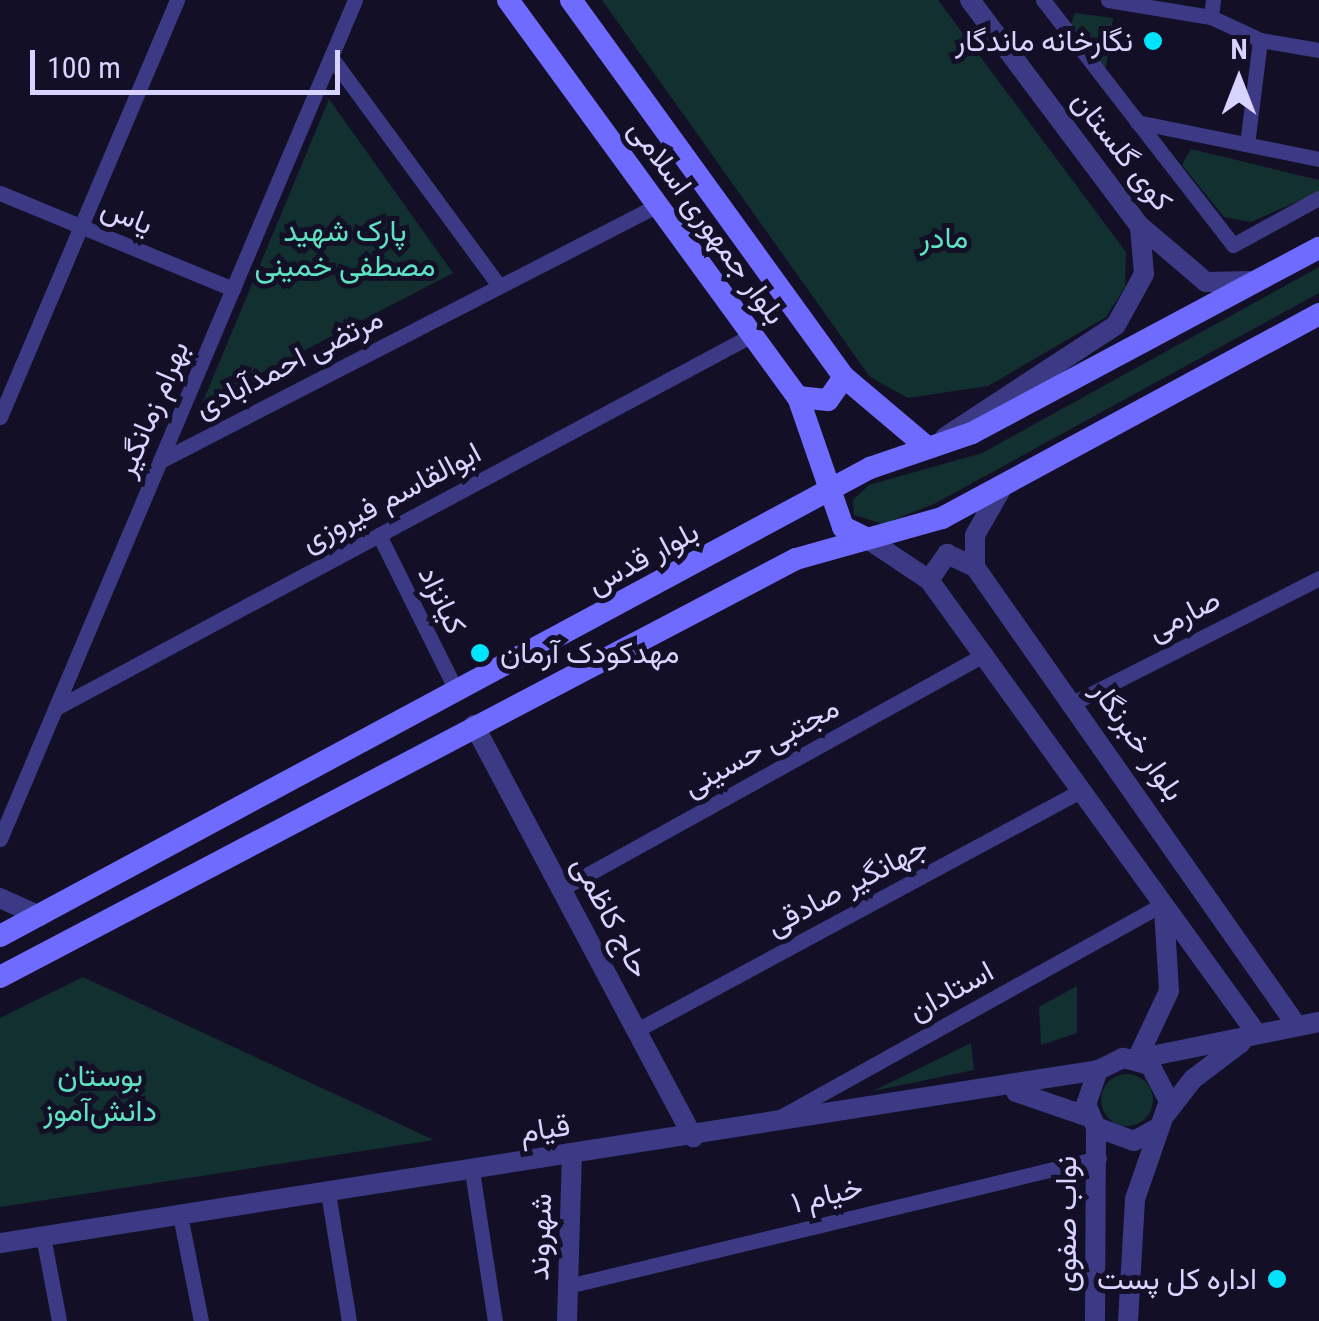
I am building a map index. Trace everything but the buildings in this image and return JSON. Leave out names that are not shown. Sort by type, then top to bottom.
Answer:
[{"type":"main road","name":"بلوار جمهوری اسلامی","points":[[508,0],[798,397],[836,492],[843,526],[866,538]]},
{"type":"main road","name":"بلوار جمهوری اسلامی","points":[[572,0],[844,377],[928,448]]},
{"type":"main road","name":"بلوار قدس","points":[[0,936],[456,690],[836,492],[1319,248]]},
{"type":"main road","points":[[0,976],[796,559],[928,523],[1319,314]]},
{"type":"main road","points":[[798,397],[828,400],[844,377]]},
{"type":"main road","points":[[456,690],[474,725]]},
{"type":"main road","points":[[40,916],[59,946]]},
{"type":"street","points":[[0,416],[177,0]]},
{"type":"street","name":"بهرام زمانگیر","points":[[0,839],[355,0]]},
{"type":"street","name":"کوی گلستان","points":[[970,0],[1139,225],[1206,282],[1261,280]]},
{"type":"street","points":[[1043,0],[1233,245],[1319,198]]},
{"type":"street","points":[[1108,0],[1212,8],[1260,40],[1319,50]]},
{"type":"street","points":[[1247,144],[1260,40]]},
{"type":"street","points":[[331,57],[499,286]]},
{"type":"street","points":[[1137,122],[1319,159]]},
{"type":"street","name":"یاس","points":[[0,193],[232,289]]},
{"type":"street","name":"مرتضی احمدآبادی","points":[[160,461],[658,205]]},
{"type":"street","points":[[928,448],[1116,326],[1144,274],[1139,225]]},
{"type":"street","name":"ابوالقاسم فیروزی","points":[[56,708],[752,335]]},
{"type":"street","points":[[929,580],[947,554],[975,567],[978,525],[1003,486]]},
{"type":"street","name":"کیانزاد","points":[[379,536],[456,690]]},
{"type":"street","points":[[866,538],[929,580],[1257,1034]]},
{"type":"street","name":"بلوار خبرنگار","points":[[975,567],[1075,702],[1298,1026]]},
{"type":"street","name":"صارمی","points":[[1075,702],[1319,578]]},
{"type":"street","name":"مجتبی حسینی","points":[[563,888],[985,654]]},
{"type":"street","name":"حاج کاظمی","points":[[474,725],[693,1137]]},
{"type":"street","name":"جهانگیر صادقی","points":[[637,1030],[1082,790]]},
{"type":"street","points":[[0,898],[40,916]]},
{"type":"street","points":[[1137,1059],[1168,991],[1164,904]]},
{"type":"street","name":"استادان","points":[[764,1126],[1164,904]]},
{"type":"street","points":[[1212,968],[1237,966],[1242,944]]},
{"type":"street","points":[[1092,1122],[1086,1092],[1098,1070],[1319,1022]]},
{"type":"street","points":[[1000,1090],[1046,1096],[1134,1141],[1162,1121],[1206,1067],[1257,1034]]},
{"type":"street","points":[[1128,1321],[1135,1199],[1162,1121],[1167,1087],[1137,1059]]},
{"type":"street","name":"قیام","points":[[0,1243],[1000,1090],[1098,1070]]},
{"type":"street","name":"نواب صفوی","points":[[1092,1122],[1102,1194],[1095,1321]]},
{"type":"street","name":"شهروند","points":[[566,1321],[572,1156]]},
{"type":"street","name":"خیام ۱","points":[[568,1286],[1099,1158]]},
{"type":"street","points":[[472,1171],[495,1321]]},
{"type":"street","points":[[1102,1194],[1122,1187],[1135,1199]]},
{"type":"street","points":[[328,1193],[348,1321]]},
{"type":"street","points":[[180,1215],[202,1321]]},
{"type":"street","points":[[43,1236],[59,1321]]},
{"type":"green space","name":"مادر","points":[[602,0],[938,0],[1126,252],[1125,287],[1106,317],[988,386],[908,398],[870,377]]},
{"type":"green space","points":[[1075,13],[1113,18],[1105,74],[1070,27]]},
{"type":"green space","name":"پارک شهید مصطفی خمینی","points":[[329,99],[453,273],[202,404]]},
{"type":"green space","points":[[1191,149],[1319,180],[1319,192],[1251,222],[1224,217],[1182,165]]},
{"type":"green space","points":[[1319,267],[1319,293],[934,504],[883,524],[854,515],[853,500],[869,485],[982,453]]},
{"type":"green space","name":"بوستان دانش‌آموز","points":[[83,977],[434,1140],[0,1207],[0,1018]]},
{"type":"green space","points":[[1077,986],[1077,1033],[1041,1045],[1039,1007]]},
{"type":"green space","points":[[971,1043],[974,1070],[873,1091]]},
{"type":"green space","points":[[1127,1074],[1146,1081],[1153,1100],[1146,1119],[1127,1126],[1108,1119],[1101,1100],[1108,1081]]},
{"type":"place","name":"نگارخانه ماندگار","points":[[1153,41]]},
{"type":"place","name":"مهدکودک آرمان","points":[[480,653]]},
{"type":"place","name":"اداره کل پست","points":[[1277,1279]]}]
